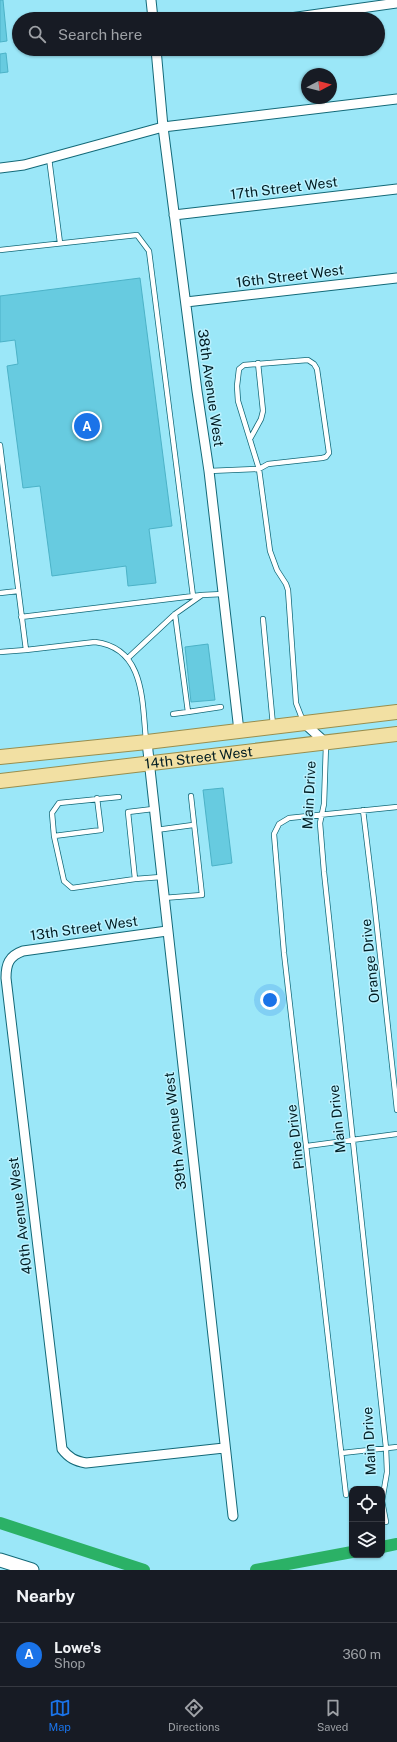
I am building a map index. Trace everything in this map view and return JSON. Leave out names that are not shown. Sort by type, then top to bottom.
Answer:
[{"type":"main road","name":"14th Street West","points":[[0,757],[147,742],[397,712]]},
{"type":"main road","name":"14th Street West","points":[[0,781],[397,734]]},
{"type":"main road","points":[[0,1560],[32,1570]]},
{"type":"street","points":[[151,0],[152,12]]},
{"type":"street","points":[[333,12],[397,3]]},
{"type":"street","name":"38th Avenue West","points":[[157,56],[163,127],[197,391],[209,471],[239,731]]},
{"type":"street","points":[[0,168],[24,165],[163,127],[397,99]]},
{"type":"street","name":"17th Street West","points":[[174,215],[397,189]]},
{"type":"street","name":"16th Street West","points":[[186,302],[397,278]]},
{"type":"street","name":"Main Drive","points":[[304,723],[326,743]]},
{"type":"street","name":"39th Avenue West","points":[[147,742],[148,764],[224,1448],[233,1516]]},
{"type":"street","name":"13th Street West","points":[[8,961],[15,954],[36,948],[167,931]]},
{"type":"street","name":"40th Avenue West","points":[[8,961],[6,978],[58,1426],[62,1449],[76,1462],[100,1463],[224,1448]]},
{"type":"lane","points":[[49,158],[60,243]]},
{"type":"lane","points":[[0,250],[137,235],[149,251],[193,596]]},
{"type":"lane","points":[[209,471],[259,469],[268,464],[322,458],[329,453],[317,370],[314,364],[308,360],[244,365],[239,369],[238,375],[238,401],[259,469],[270,551],[277,570],[288,590],[296,703],[304,723]]},
{"type":"lane","points":[[250,439],[261,419],[263,410],[258,363]]},
{"type":"lane","points":[[0,445],[26,650]]},
{"type":"lane","points":[[0,593],[18,591]]},
{"type":"lane","points":[[21,617],[193,596],[223,594]]},
{"type":"lane","points":[[128,658],[175,614],[202,595]]},
{"type":"lane","points":[[175,614],[188,712]]},
{"type":"lane","points":[[263,619],[273,727]]},
{"type":"lane","points":[[0,652],[95,642],[102,643],[118,650],[128,658],[135,669],[139,681],[147,742]]},
{"type":"lane","points":[[173,714],[221,707]]},
{"type":"lane","name":"Main Drive","points":[[326,743],[323,815],[320,823],[386,1448],[387,1472],[382,1500],[386,1522]]},
{"type":"lane","points":[[164,898],[202,895],[190,796]]},
{"type":"lane","points":[[119,797],[59,803],[52,814],[54,836],[64,881],[72,888],[135,879],[161,877]]},
{"type":"lane","points":[[54,836],[101,830],[97,798]]},
{"type":"lane","name":"Pine Drive","points":[[346,1495],[284,952],[274,834],[279,824],[289,818],[397,807]]},
{"type":"lane","points":[[135,879],[128,812],[153,809]]},
{"type":"lane","name":"Orange Drive","points":[[363,810],[397,1110]]},
{"type":"lane","points":[[156,830],[193,825]]},
{"type":"lane","points":[[307,1146],[397,1134]]},
{"type":"lane","points":[[342,1453],[397,1447]]},
{"type":"building","points":[[0,0],[3,0],[7,41],[0,42]]},
{"type":"building","points":[[6,53],[8,72],[0,73],[0,54]]},
{"type":"building","points":[[140,278],[172,526],[149,529],[156,583],[128,586],[126,566],[52,576],[40,486],[23,488],[7,366],[18,364],[15,340],[0,342],[0,296]]},
{"type":"building","points":[[208,644],[215,700],[191,702],[185,647]]},
{"type":"building","points":[[223,788],[232,863],[212,866],[203,790]]},
{"type":"waterway","points":[[0,1523],[144,1570]]},
{"type":"waterway","points":[[385,1546],[397,1544]]},
{"type":"waterway","points":[[256,1570],[349,1553]]},
{"type":"place","name":"Lowe's","points":[[87,426]]}]
